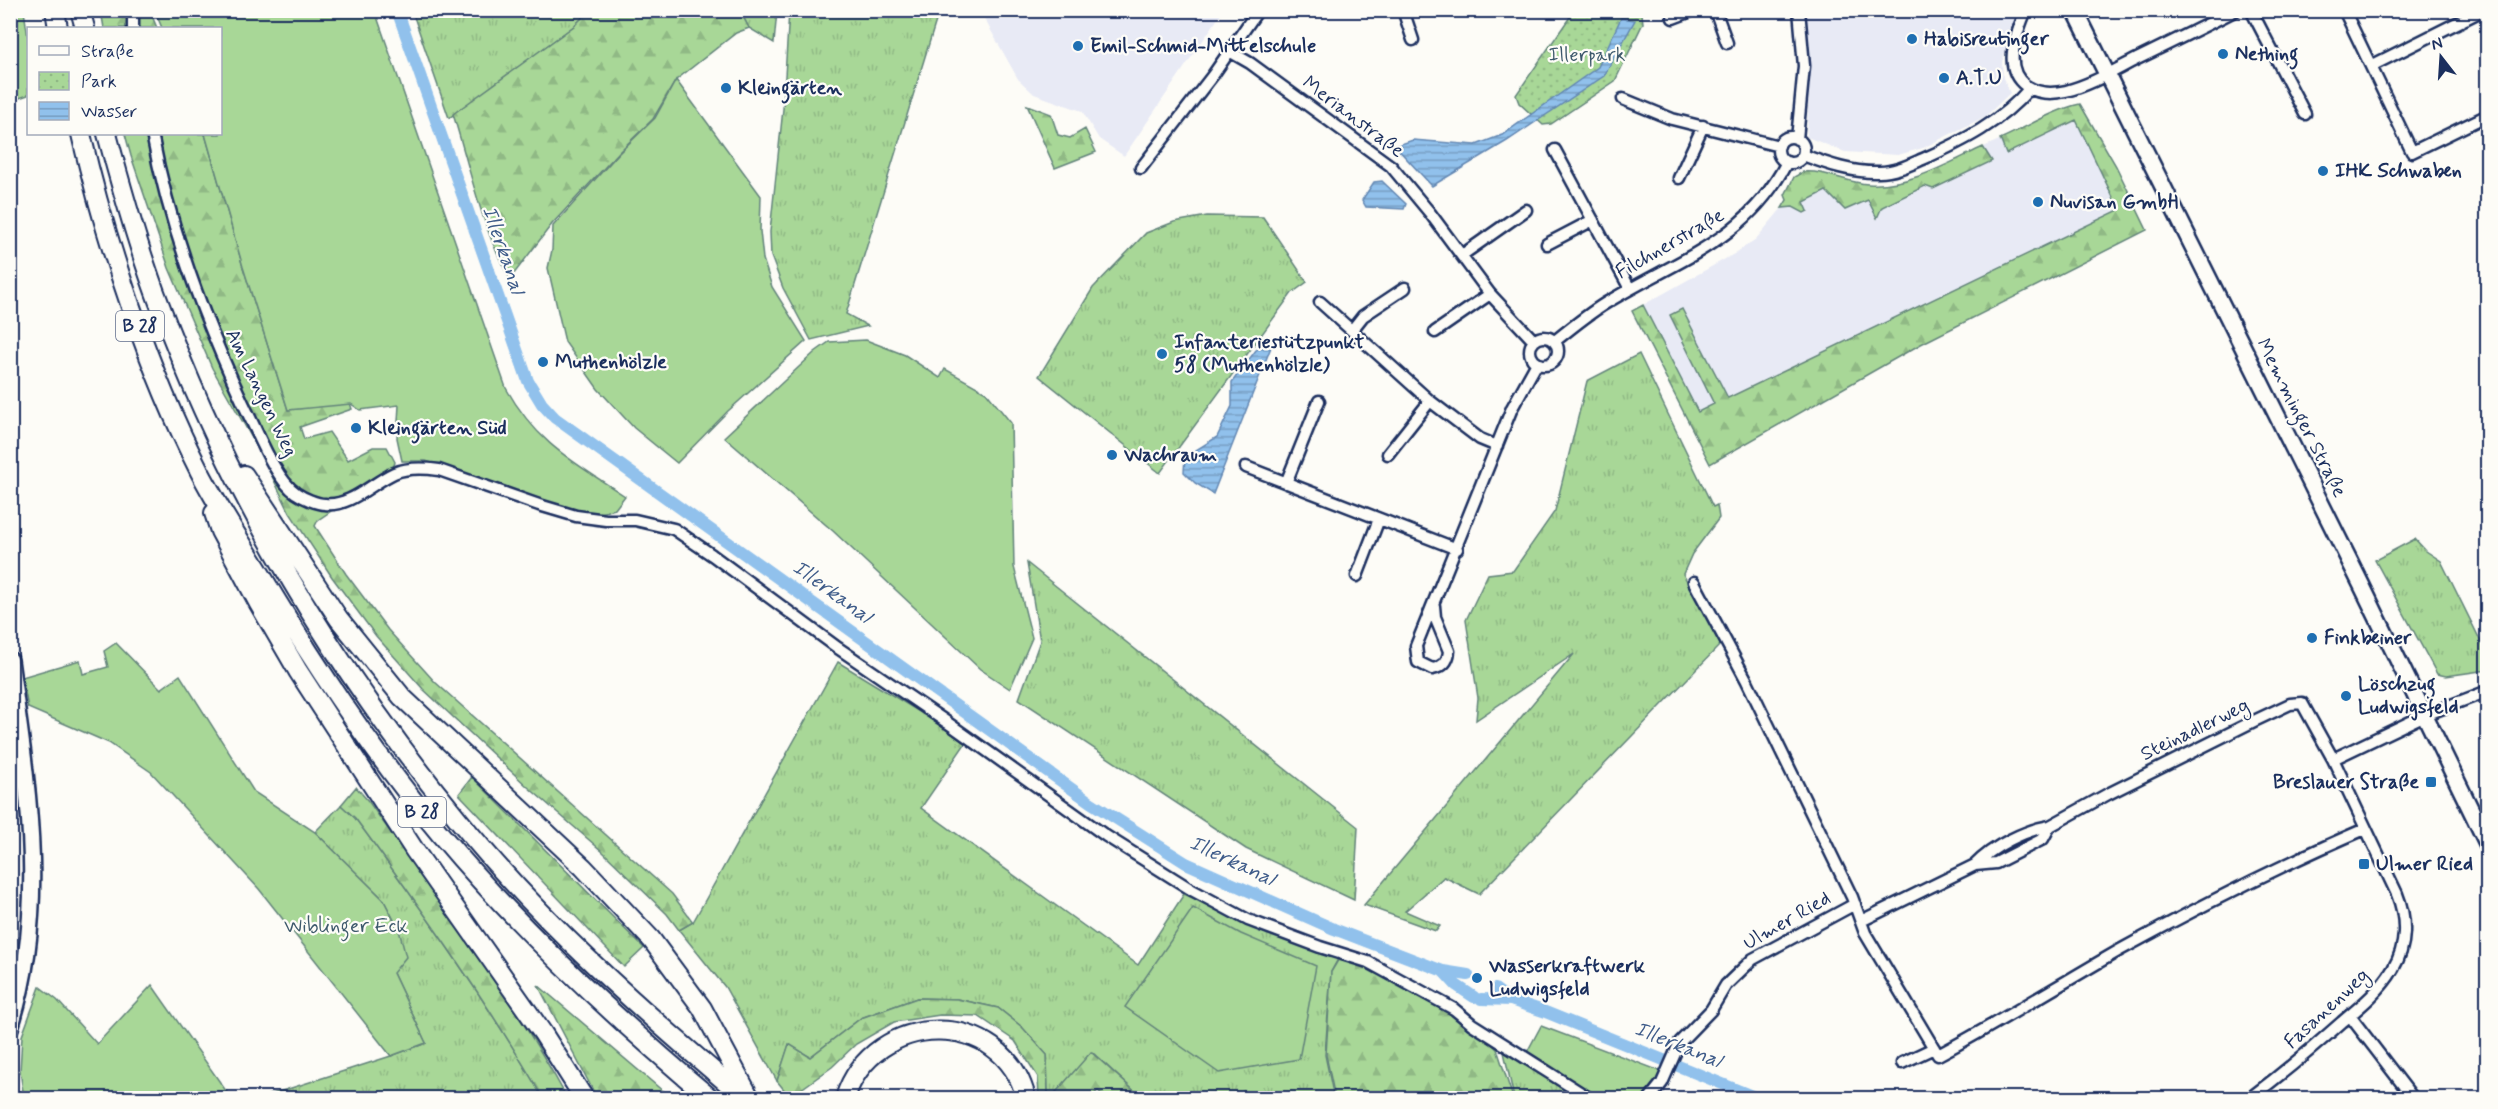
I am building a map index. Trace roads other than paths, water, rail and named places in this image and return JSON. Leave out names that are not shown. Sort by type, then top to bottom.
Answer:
[{"type":"highway","points":[[55,10],[58,27]]},
{"type":"highway","name":"B 28","points":[[81,135],[91,176],[147,348],[200,472],[271,593],[327,681],[382,760],[442,836],[556,959],[622,1021],[710,1098]]},
{"type":"highway","name":"B 28","points":[[106,135],[158,302],[210,426],[265,536],[316,621],[401,747],[458,820],[521,891],[572,944],[637,1005],[747,1098]]},
{"type":"highway","points":[[210,426],[339,620],[402,697],[583,867],[651,939],[702,1008],[747,1098]]},
{"type":"highway","points":[[200,472],[220,531],[298,671],[415,851],[542,1032],[584,1098]]},
{"type":"highway","points":[[845,1098],[852,1080],[875,1051],[902,1037],[938,1031],[958,1032],[992,1047],[1017,1074],[1026,1098]]},
{"type":"main road","name":"Memminger Straße","points":[[2075,10],[2425,715],[2487,845]]},
{"type":"main road","points":[[10,660],[29,802],[33,853],[32,917],[24,976],[10,1028]]},
{"type":"street","points":[[133,10],[133,27]]},
{"type":"street","points":[[1141,168],[1258,10]]},
{"type":"street","points":[[1404,10],[1413,40]]},
{"type":"street","points":[[1673,18],[1694,10]]},
{"type":"street","points":[[1715,10],[1727,43]]},
{"type":"street","points":[[1797,139],[1804,66],[1798,10]]},
{"type":"street","points":[[2026,10],[2016,40],[2013,60],[2015,75],[2027,86],[2041,92],[2065,91],[2107,74],[2236,10]]},
{"type":"street","points":[[2251,10],[2305,114]]},
{"type":"street","points":[[2344,10],[2412,152],[2487,115]]},
{"type":"street","points":[[2371,66],[2483,10]]},
{"type":"street","name":"Merianstraße","points":[[1229,51],[1250,63],[1391,166],[1431,213],[1490,294],[1534,341]]},
{"type":"street","points":[[1803,155],[1844,168],[1887,172],[1963,141],[1991,124],[2003,112],[2011,108],[2027,86]]},
{"type":"street","points":[[1623,99],[1672,119],[1779,146]]},
{"type":"street","points":[[1679,178],[1703,126]]},
{"type":"street","name":"Am Langen Weg","points":[[152,135],[173,226],[220,354],[266,451],[295,493],[323,504],[336,504],[350,499],[395,472],[423,468],[439,470],[576,516],[606,520],[635,520],[674,530],[1106,836],[1192,890],[1248,920],[1309,944],[1368,962],[1454,1009],[1472,1024],[1589,1098]]},
{"type":"street","points":[[1788,138],[1797,139],[1802,144],[1803,155],[1795,162],[1787,162],[1779,154],[1779,146],[1788,138]]},
{"type":"street","points":[[1555,150],[1630,289]]},
{"type":"street","name":"Filchnerstraße","points":[[1555,341],[1596,309],[1736,228],[1765,198],[1787,162]]},
{"type":"street","points":[[1462,255],[1526,210]]},
{"type":"street","points":[[1548,244],[1593,220]]},
{"type":"street","points":[[1352,330],[1364,316],[1405,288]]},
{"type":"street","points":[[1435,332],[1490,294]]},
{"type":"street","points":[[1320,302],[1430,400],[1480,439],[1497,446]]},
{"type":"street","points":[[1542,337],[1555,341],[1558,350],[1556,359],[1548,364],[1537,363],[1530,354],[1534,341],[1542,337]]},
{"type":"street","points":[[1434,606],[1435,616],[1449,651],[1446,662],[1432,669],[1418,662],[1415,652],[1516,399],[1537,363]]},
{"type":"street","points":[[1388,454],[1430,400]]},
{"type":"street","points":[[1287,483],[1319,401]]},
{"type":"street","points":[[1246,467],[1457,549]]},
{"type":"street","points":[[1357,576],[1379,519]]},
{"type":"street","name":"Ulmer Ried","points":[[1694,582],[1747,681],[1855,904],[1870,941],[1934,1048]]},
{"type":"street","points":[[2333,759],[2425,715],[2487,691]]},
{"type":"street","name":"Steinadlerweg","points":[[1861,921],[1975,865],[1996,863],[2043,838],[2050,826],[2156,768],[2296,702],[2302,703],[2307,710],[2333,759]]},
{"type":"street","name":"Fasanenweg","points":[[2250,1098],[2294,1065],[2373,994],[2394,968],[2403,945],[2401,905],[2333,759]]},
{"type":"street","points":[[1902,1063],[1934,1048],[1938,1055],[2127,946],[2292,860],[2365,829]]},
{"type":"street","name":"Ulmer Ried","points":[[1650,1098],[1665,1076],[1678,1045],[1711,1010],[1726,985],[1753,959],[1855,904]]},
{"type":"street","points":[[2350,1016],[2413,1098]]},
{"type":"water","points":[[1621,18],[1635,20],[1604,76],[1507,141],[1432,186],[1395,146],[1413,140],[1476,145],[1502,135],[1598,67]]},
{"type":"water","points":[[1382,181],[1406,204],[1404,209],[1366,207],[1362,200],[1374,182]]},
{"type":"water","points":[[1273,342],[1213,494],[1195,483],[1184,472],[1185,457],[1217,437],[1232,406],[1232,382],[1256,350]]},
{"type":"waterway","name":"Illerkanal","points":[[397,10],[528,381],[542,404],[555,418],[1090,802],[1186,863],[1334,929],[1443,971],[1456,985],[1474,997]]},
{"type":"waterway","points":[[1443,971],[1468,975]]},
{"type":"waterway","points":[[1495,989],[1510,1000]]},
{"type":"waterway","name":"Illerkanal","points":[[1481,999],[1511,1000],[1543,1011],[1757,1098]]},
{"type":"place","name":"Habisreutinger","points":[[1912,39]]},
{"type":"place","name":"Emil-Schmid-Mittelschule","points":[[1078,46]]},
{"type":"place","name":"Nething","points":[[2223,54]]},
{"type":"place","name":"A.T.U","points":[[1944,78]]},
{"type":"place","name":"Kleingärten","points":[[726,88]]},
{"type":"place","name":"IHK Schwaben","points":[[2323,171]]},
{"type":"place","name":"Nuvisan GmbH","points":[[2038,202]]},
{"type":"place","name":"Infanteriestützpunkt 58 (Muthenhölzle)","points":[[1162,354]]},
{"type":"place","name":"Muthenhölzle","points":[[543,362]]},
{"type":"place","name":"Kleingärten Süd","points":[[356,428]]},
{"type":"place","name":"Wachraum","points":[[1112,455]]},
{"type":"place","name":"Finkbeiner","points":[[2312,638]]},
{"type":"place","name":"Löschzug Ludwigsfeld","points":[[2346,696]]},
{"type":"place","name":"Breslauer Straße","points":[[2431,782]]},
{"type":"place","name":"Ulmer Ried","points":[[2364,864]]},
{"type":"place","name":"Wasserkraftwerk Ludwigsfeld","points":[[1477,978]]},
{"type":"park label","name":"Illerpark","points":[[1587,55]]},
{"type":"park label","name":"Wiblinger Eck","points":[[346,926]]}]
